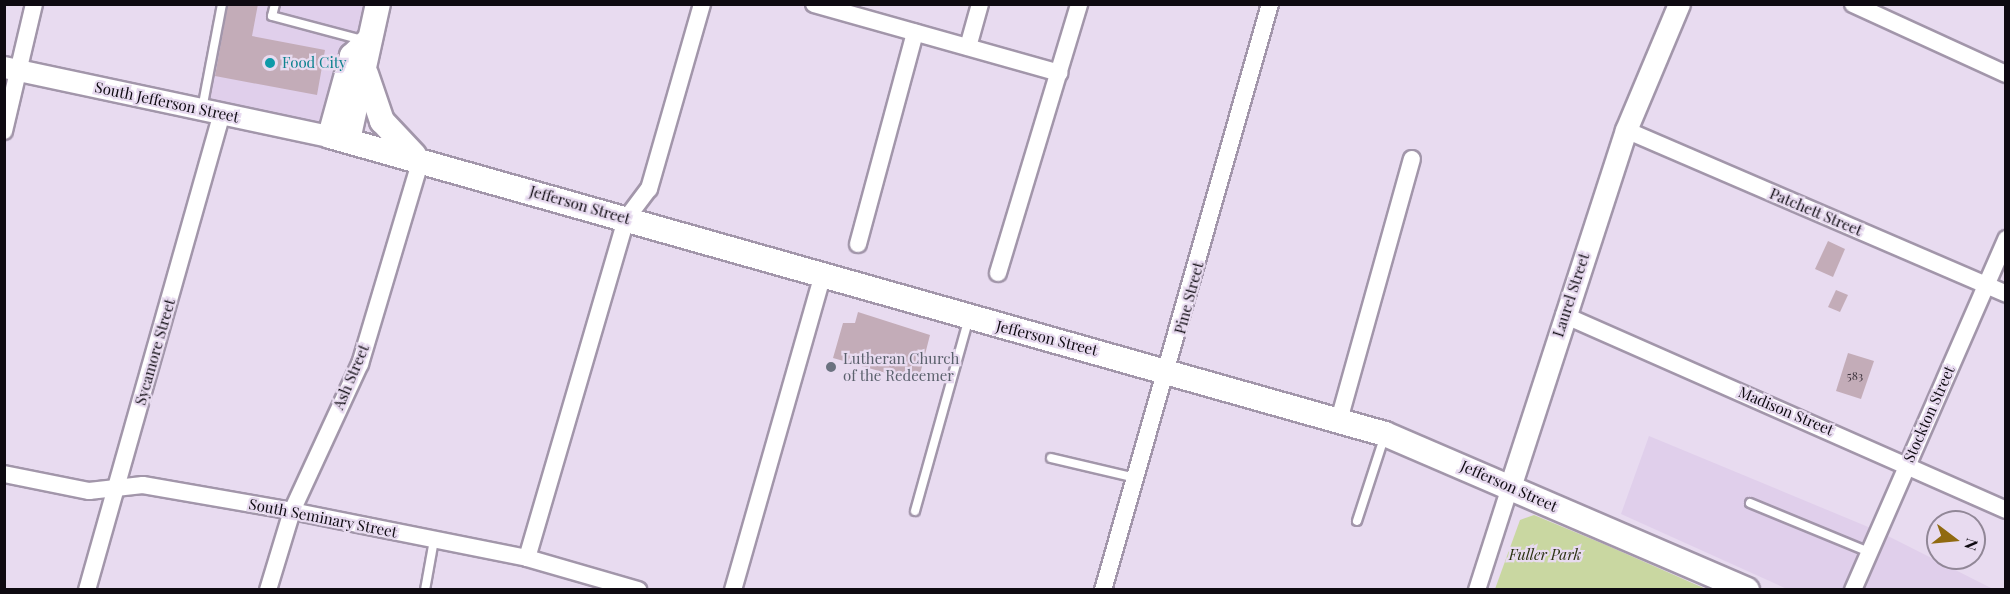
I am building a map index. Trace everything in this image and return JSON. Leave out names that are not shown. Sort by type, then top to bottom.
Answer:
[{"type":"main road","points":[[339,138],[365,72],[368,42],[378,4]]},
{"type":"main road","points":[[339,138],[352,56],[368,42]]},
{"type":"main road","points":[[365,72],[382,121],[421,160]]},
{"type":"main road","name":"Jefferson Street","points":[[339,138],[969,317],[1168,370],[1385,434],[1747,590]]},
{"type":"street","points":[[4,131],[13,68],[34,4]]},
{"type":"street","points":[[527,558],[626,219],[649,189],[702,4]]},
{"type":"street","points":[[814,4],[1059,73]]},
{"type":"street","points":[[968,47],[980,4]]},
{"type":"street","points":[[998,273],[1079,4]]},
{"type":"street","name":"Pine Street","points":[[1107,589],[1136,478],[1270,4]]},
{"type":"street","name":"Laurel Street","points":[[1477,590],[1564,315],[1626,130],[1679,4]]},
{"type":"street","points":[[1853,4],[2006,74]]},
{"type":"street","points":[[858,244],[915,33]]},
{"type":"street","name":"South Jefferson Street","points":[[13,68],[339,138]]},
{"type":"street","name":"Sycamore Street","points":[[87,590],[116,489],[212,112]]},
{"type":"street","name":"Patchett Street","points":[[1626,130],[2006,294]]},
{"type":"street","points":[[1339,420],[1412,159]]},
{"type":"street","name":"Ash Street","points":[[268,590],[292,511],[360,364],[421,160]]},
{"type":"street","name":"Stockton Street","points":[[1853,590],[2006,239]]},
{"type":"street","points":[[733,590],[823,274]]},
{"type":"street","name":"Madison Street","points":[[1564,315],[1908,464],[2006,510]]},
{"type":"street","name":"South Seminary Street","points":[[4,474],[89,491],[143,485],[292,511],[527,558],[638,590]]},
{"type":"lane","points":[[212,112],[222,4]]},
{"type":"lane","points":[[274,4],[272,16],[368,42]]},
{"type":"lane","points":[[915,511],[969,317]]},
{"type":"lane","points":[[1357,521],[1385,434]]},
{"type":"lane","points":[[1051,458],[1136,478]]},
{"type":"lane","points":[[1750,503],[1869,552]]},
{"type":"lane","points":[[424,590],[434,540]]},
{"type":"shaded area","points":[[222,5],[378,5],[330,136],[202,109]]},
{"type":"shaded area","points":[[1649,436],[1878,531],[1926,555],[1926,570],[1955,570],[1993,589],[1787,589],[1621,514]]},
{"type":"green space","name":"Fuller Park","points":[[1534,515],[1706,589],[1495,589],[1520,520]]},
{"type":"building","name":"Food City","points":[[228,4],[258,4],[252,36],[325,50],[317,95],[215,76]]},
{"type":"building","points":[[1828,241],[1845,249],[1833,277],[1815,269]]},
{"type":"building","points":[[1836,290],[1848,295],[1840,312],[1828,307]]},
{"type":"building","points":[[858,312],[930,335],[918,382],[833,358],[843,323],[855,323]]},
{"type":"building","points":[[1848,353],[1874,361],[1861,399],[1836,391]]},
{"type":"place","name":"Food City","points":[[270,63]]},
{"type":"place","name":"Lutheran Church of the Redeemer","points":[[831,367]]}]
